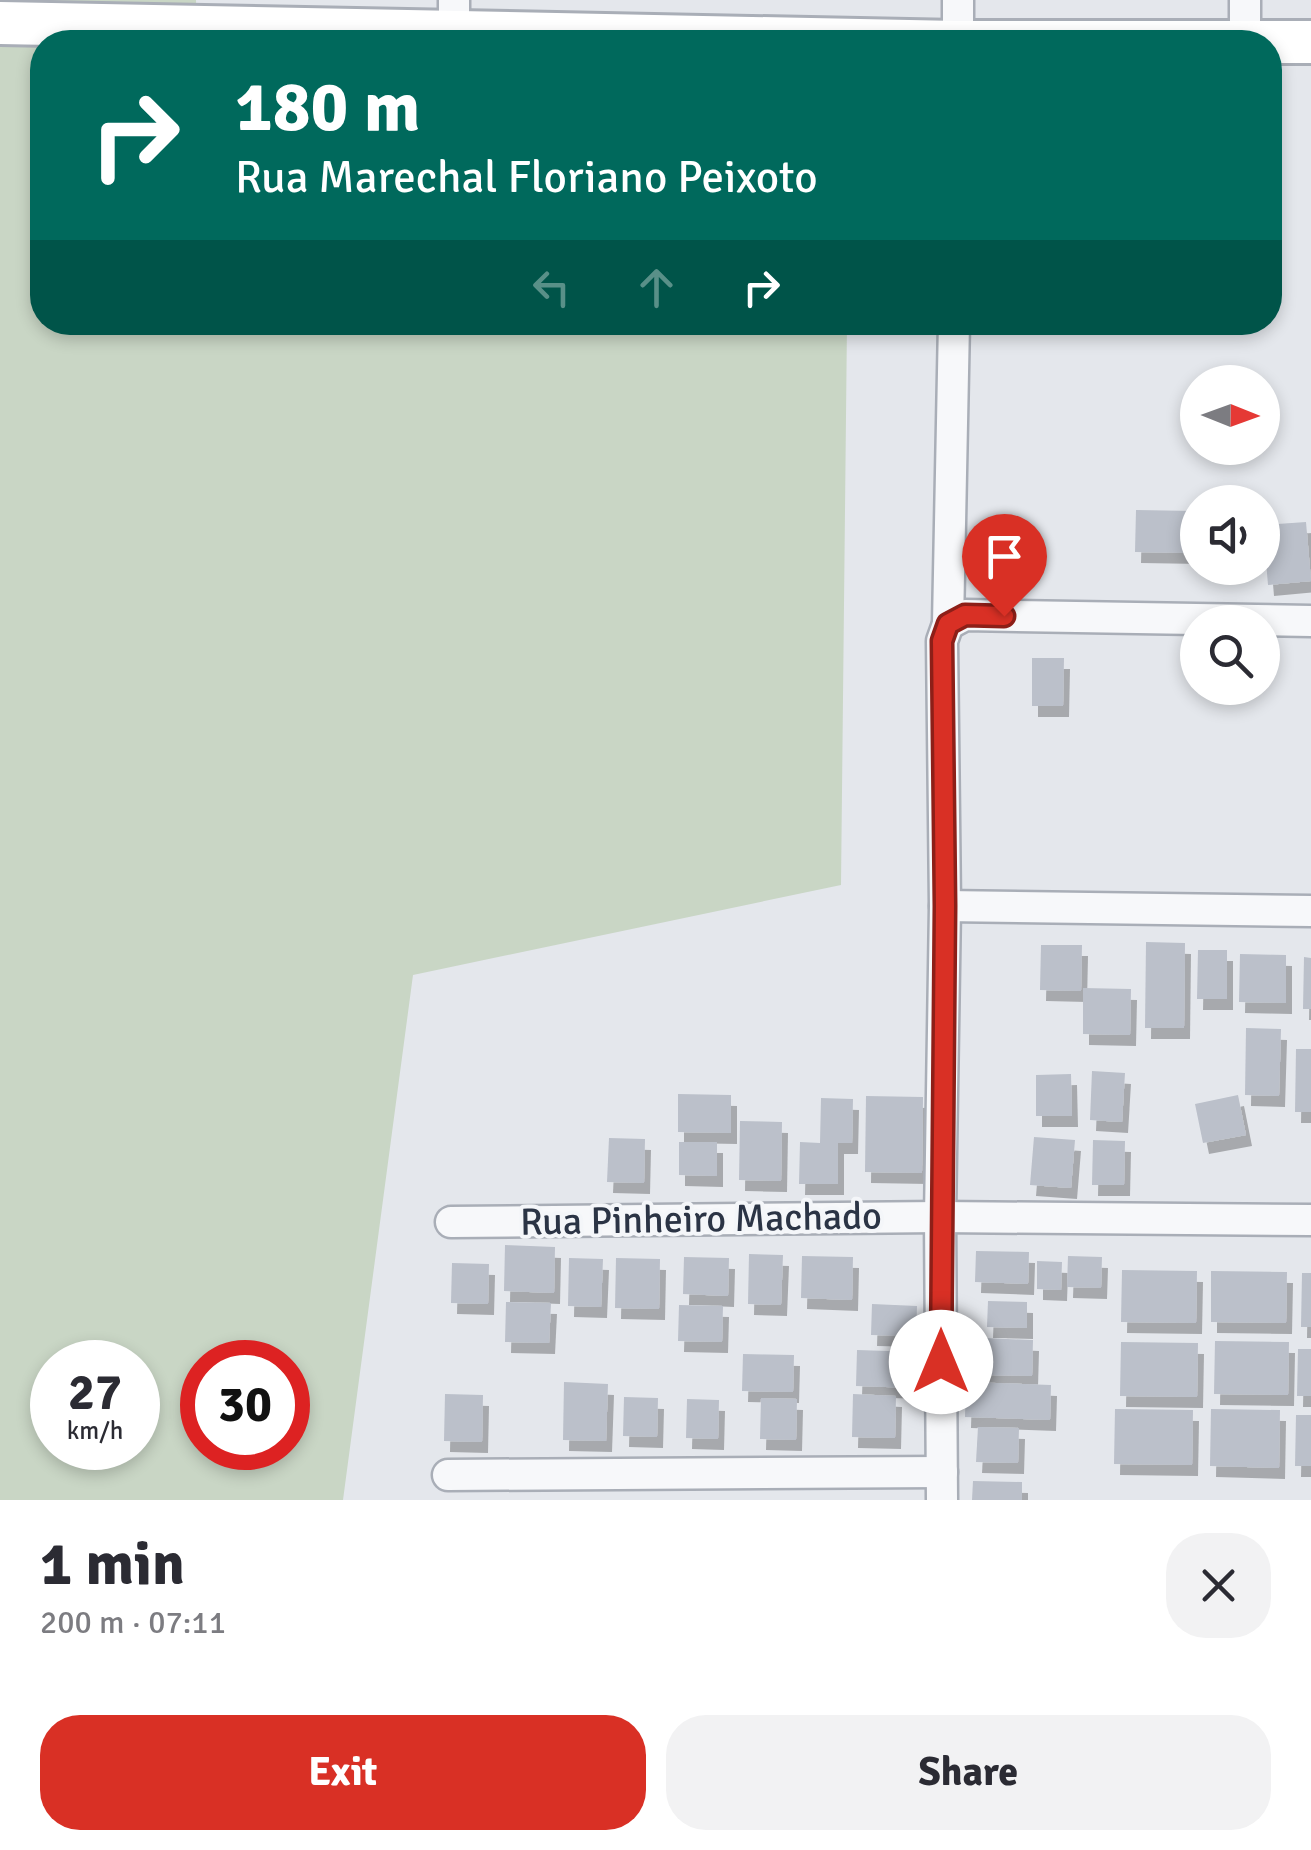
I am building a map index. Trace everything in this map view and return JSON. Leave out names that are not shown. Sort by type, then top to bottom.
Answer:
[{"type":"street","points":[[958,0],[958,30]]},
{"type":"street","points":[[0,22],[454,16],[725,30]]},
{"type":"street","points":[[1115,30],[1245,20],[1275,30]]},
{"type":"street","points":[[1282,32],[1311,42]]},
{"type":"street","points":[[448,1475],[942,1486],[942,641],[948,624],[954,335]]},
{"type":"street","points":[[948,624],[965,615],[1311,621]]},
{"type":"street","points":[[945,906],[1311,911]]},
{"type":"street","name":"Rua Pinheiro Machado","points":[[451,1222],[940,1217],[1311,1220]]},
{"type":"green space","points":[[0,0],[196,0],[197,30],[30,30],[30,335],[847,335],[841,885],[413,975],[343,1500],[0,1500]]},
{"type":"building","points":[[1136,510],[1180,511],[1180,553],[1135,552]]},
{"type":"building","points":[[1306,522],[1311,581],[1280,584],[1280,524]]},
{"type":"building","points":[[1032,658],[1064,658],[1063,706],[1032,706]]},
{"type":"building","points":[[1146,942],[1185,943],[1184,1028],[1145,1028]]},
{"type":"building","points":[[1041,945],[1082,945],[1081,991],[1040,990]]},
{"type":"building","points":[[1198,950],[1227,950],[1227,999],[1197,999]]},
{"type":"building","points":[[1240,954],[1286,955],[1286,1003],[1239,1002]]},
{"type":"building","points":[[1304,957],[1311,958],[1311,1009],[1303,1009]]},
{"type":"building","points":[[1083,988],[1131,989],[1130,1035],[1083,1034]]},
{"type":"building","points":[[1246,1028],[1281,1029],[1279,1096],[1245,1095]]},
{"type":"building","points":[[1296,1049],[1311,1049],[1311,1112],[1295,1112]]},
{"type":"building","points":[[1092,1071],[1125,1073],[1122,1122],[1090,1120]]},
{"type":"building","points":[[1071,1074],[1072,1116],[1036,1116],[1036,1075]]},
{"type":"building","points":[[678,1094],[731,1095],[731,1133],[678,1132]]},
{"type":"building","points":[[1238,1095],[1246,1135],[1203,1143],[1195,1104]]},
{"type":"building","points":[[866,1096],[923,1097],[922,1173],[865,1172]]},
{"type":"building","points":[[821,1098],[853,1099],[852,1143],[838,1143],[838,1184],[799,1184],[800,1142],[820,1143]]},
{"type":"building","points":[[740,1121],[782,1122],[781,1181],[739,1180]]},
{"type":"building","points":[[1034,1137],[1075,1140],[1071,1188],[1030,1185]]},
{"type":"building","points":[[609,1138],[645,1139],[644,1183],[607,1182]]},
{"type":"building","points":[[1093,1140],[1125,1141],[1124,1185],[1092,1185]]},
{"type":"building","points":[[679,1142],[717,1142],[717,1176],[679,1175]]},
{"type":"building","points":[[505,1245],[555,1247],[554,1293],[504,1291]]},
{"type":"building","points":[[976,1251],[1029,1252],[1028,1284],[975,1282]]},
{"type":"building","points":[[749,1254],[783,1255],[781,1305],[748,1304]]},
{"type":"building","points":[[802,1256],[853,1257],[852,1300],[801,1298]]},
{"type":"building","points":[[1068,1256],[1102,1257],[1101,1288],[1067,1287]]},
{"type":"building","points":[[684,1257],[729,1258],[728,1296],[683,1294]]},
{"type":"building","points":[[569,1258],[603,1259],[601,1307],[568,1306]]},
{"type":"building","points":[[616,1258],[660,1259],[659,1309],[615,1308]]},
{"type":"building","points":[[1037,1261],[1062,1262],[1061,1290],[1037,1289]]},
{"type":"building","points":[[452,1263],[489,1264],[488,1304],[451,1303]]},
{"type":"building","points":[[1122,1270],[1197,1271],[1196,1323],[1121,1322]]},
{"type":"building","points":[[1211,1271],[1287,1272],[1286,1323],[1211,1322]]},
{"type":"building","points":[[1302,1273],[1311,1273],[1311,1327],[1301,1327]]},
{"type":"building","points":[[988,1301],[1027,1302],[1027,1328],[987,1327]]},
{"type":"building","points":[[506,1302],[551,1303],[549,1343],[505,1342]]},
{"type":"building","points":[[872,1304],[917,1306],[916,1336],[871,1335]]},
{"type":"building","points":[[679,1305],[723,1306],[722,1342],[678,1341]]},
{"type":"building","points":[[984,1338],[1033,1340],[1032,1376],[983,1375]]},
{"type":"building","points":[[1215,1341],[1289,1342],[1288,1395],[1214,1394]]},
{"type":"building","points":[[1121,1342],[1198,1343],[1197,1397],[1120,1396]]},
{"type":"building","points":[[1298,1349],[1311,1349],[1311,1396],[1297,1396]]},
{"type":"building","points":[[857,1350],[918,1352],[916,1388],[856,1386]]},
{"type":"building","points":[[743,1354],[794,1355],[793,1392],[742,1391]]},
{"type":"building","points":[[564,1382],[608,1384],[606,1441],[563,1440]]},
{"type":"building","points":[[966,1382],[1051,1385],[1050,1420],[965,1417]]},
{"type":"building","points":[[445,1394],[483,1395],[482,1442],[444,1441]]},
{"type":"building","points":[[853,1394],[896,1396],[895,1438],[852,1437]]},
{"type":"building","points":[[624,1397],[658,1398],[657,1437],[623,1436]]},
{"type":"building","points":[[761,1398],[797,1399],[796,1440],[760,1439]]},
{"type":"building","points":[[687,1399],[719,1400],[718,1439],[686,1438]]},
{"type":"building","points":[[1115,1409],[1193,1410],[1192,1465],[1114,1464]]},
{"type":"building","points":[[1211,1409],[1280,1410],[1279,1468],[1210,1466]]},
{"type":"building","points":[[1296,1415],[1311,1415],[1311,1466],[1295,1466]]},
{"type":"building","points":[[978,1427],[1019,1428],[1018,1463],[976,1462]]},
{"type":"building","points":[[973,1481],[1022,1482],[1022,1500],[972,1500]]},
{"type":"route","points":[[941,1362],[945,906],[942,641],[948,624],[965,615],[1004,616]]}]
